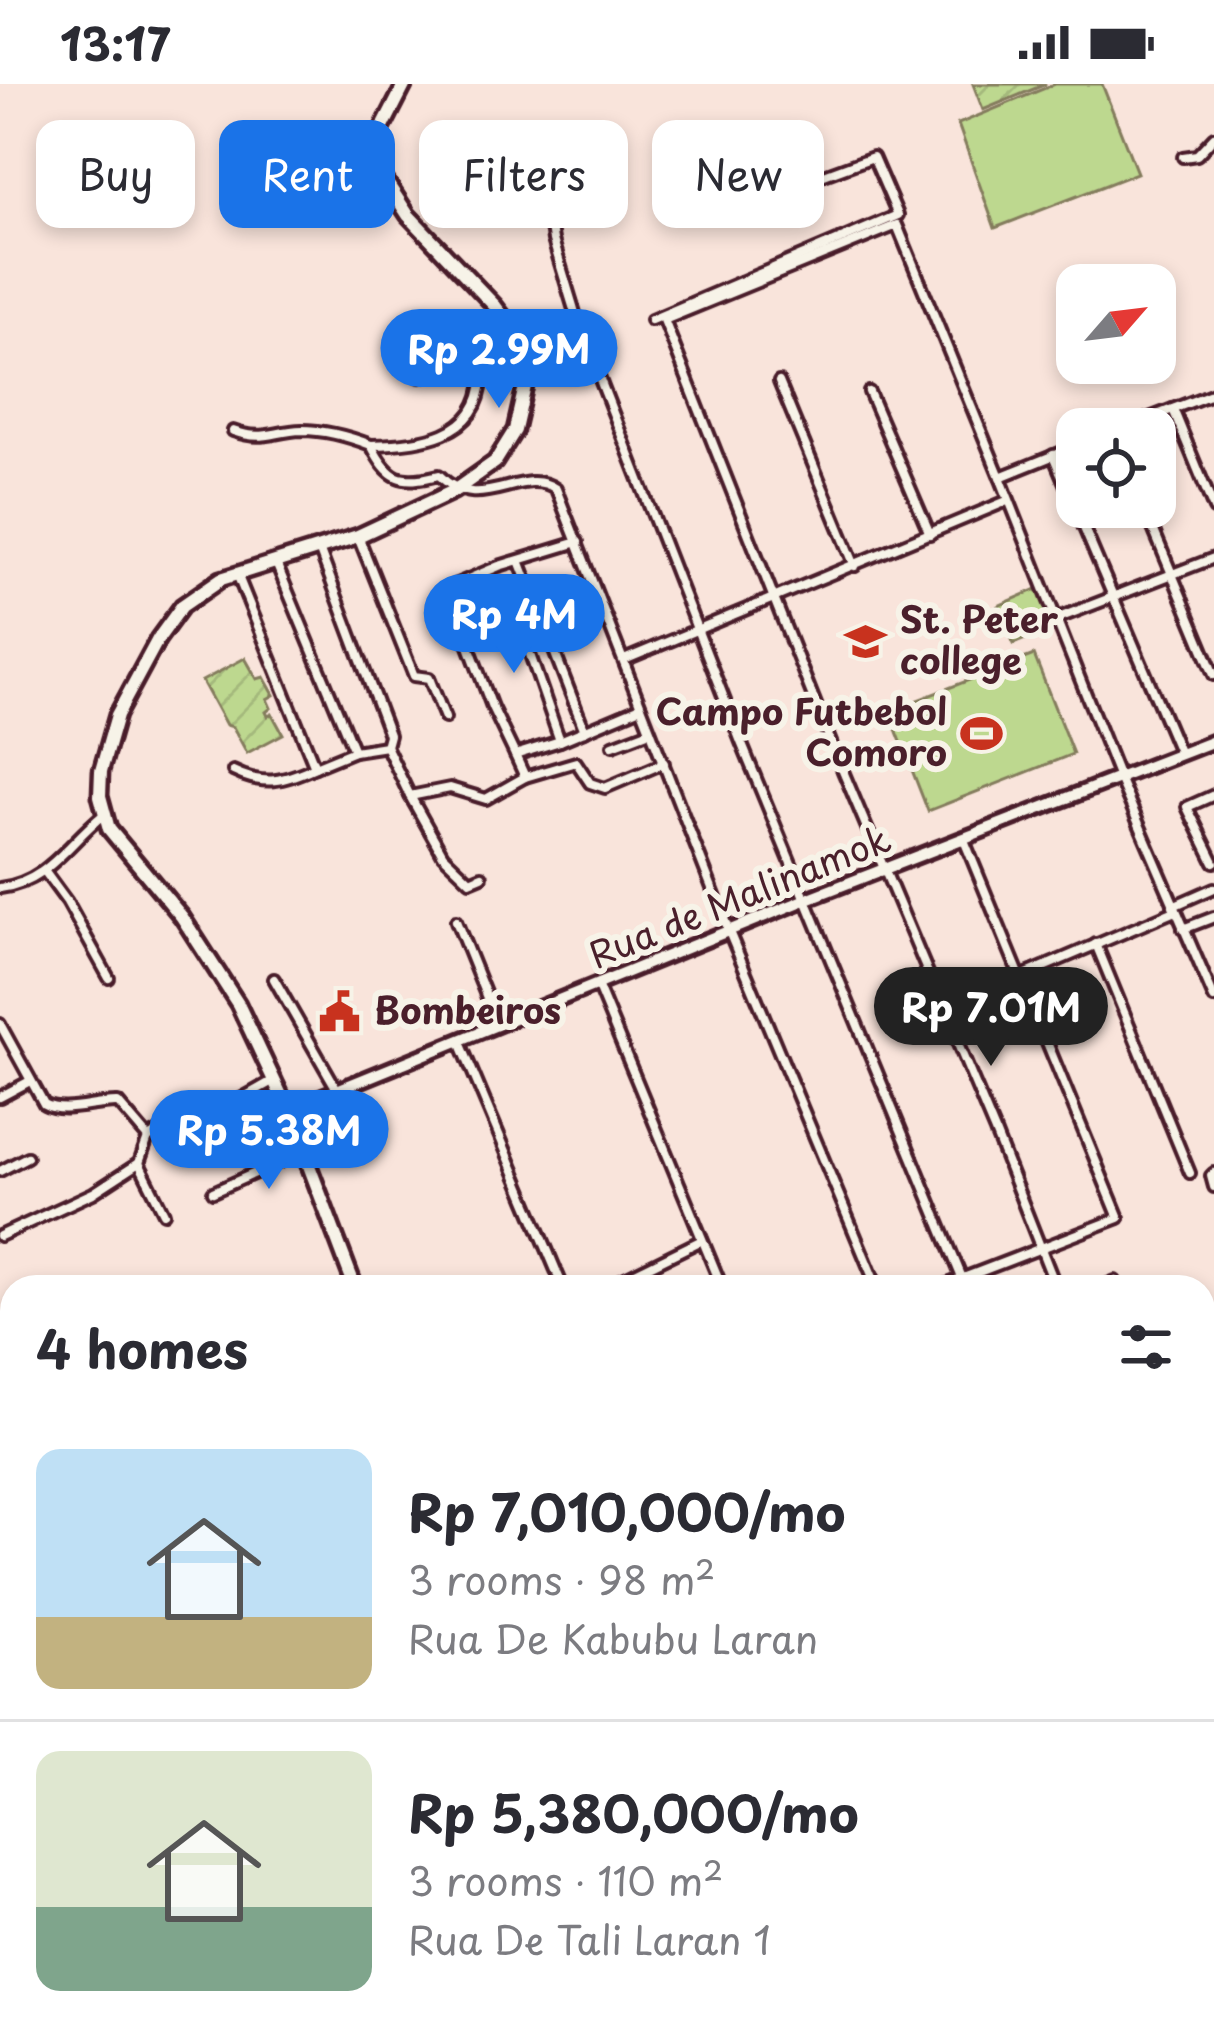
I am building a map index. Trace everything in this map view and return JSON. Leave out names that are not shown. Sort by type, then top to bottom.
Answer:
[{"type":"main road","points":[[350,1275],[288,1110],[238,1004],[192,931],[117,841],[103,815],[101,770],[109,734],[158,639],[182,606],[237,573],[358,536],[454,490],[495,462],[515,430],[526,386],[526,353],[495,306],[408,215],[376,166],[379,135],[405,84]]},
{"type":"street","points":[[1183,158],[1197,154],[1214,136]]},
{"type":"street","points":[[651,320],[898,215],[873,158],[824,176]]},
{"type":"street","points":[[1051,1275],[664,320],[897,225],[1120,780],[1214,998]]},
{"type":"street","points":[[551,228],[578,322],[961,1275]]},
{"type":"street","points":[[233,431],[255,439],[308,431],[370,445],[422,439],[472,416],[481,399],[482,379],[471,365],[455,363],[420,376]]},
{"type":"street","points":[[779,382],[855,566]]},
{"type":"street","points":[[868,392],[931,534]]},
{"type":"street","points":[[1176,408],[1214,393]]},
{"type":"street","points":[[1176,416],[1214,509]]},
{"type":"street","points":[[370,445],[395,477],[411,482],[439,475],[454,490],[468,493],[551,484],[872,1275]]},
{"type":"street","points":[[1000,477],[1056,454]]},
{"type":"street","points":[[1053,455],[1180,754]]},
{"type":"street","points":[[624,660],[1007,501]]},
{"type":"street","points":[[1153,528],[1214,675]]},
{"type":"street","points":[[358,536],[414,676],[429,678],[445,718]]},
{"type":"street","points":[[525,777],[492,707],[447,588],[578,542]]},
{"type":"street","points":[[319,549],[389,735],[386,746],[410,796],[442,855],[470,881],[482,876]]},
{"type":"street","points":[[1056,619],[1214,558]]},
{"type":"street","points":[[275,562],[354,751]]},
{"type":"street","points":[[520,563],[585,731]]},
{"type":"street","points":[[237,573],[315,767]]},
{"type":"street","points":[[510,596],[560,741]]},
{"type":"street","points":[[515,754],[641,707]]},
{"type":"street","points":[[614,746],[650,731]]},
{"type":"street","name":"Rua de Malinamok","points":[[288,1110],[730,934],[806,899],[1214,741]]},
{"type":"street","points":[[233,771],[250,780],[278,783],[354,751],[386,746]]},
{"type":"street","points":[[410,796],[450,788],[486,799],[525,777],[577,762],[590,783],[605,788],[664,764]]},
{"type":"street","points":[[1214,795],[1187,807],[1214,862]]},
{"type":"street","points":[[0,888],[21,885],[45,872],[103,815]]},
{"type":"street","points":[[964,841],[1119,1218],[969,1275]]},
{"type":"street","points":[[45,872],[109,978]]},
{"type":"street","points":[[942,1010],[1214,888]]},
{"type":"street","points":[[1183,929],[1214,917]]},
{"type":"street","points":[[456,921],[499,1026]]},
{"type":"street","points":[[1096,944],[1190,1174]]},
{"type":"street","points":[[274,979],[338,1090]]},
{"type":"street","points":[[598,987],[717,1275]]},
{"type":"street","points":[[0,1024],[30,1081],[51,1109],[118,1103],[148,1138]]},
{"type":"street","points":[[460,1042],[558,1275]]},
{"type":"street","points":[[0,1097],[30,1081]]},
{"type":"street","points":[[0,1236],[93,1193],[139,1163],[148,1138],[185,1117],[202,1121],[274,1081]]},
{"type":"street","points":[[213,1192],[304,1151]]},
{"type":"street","points":[[0,1171],[27,1157]]},
{"type":"street","points":[[139,1163],[164,1213]]},
{"type":"street","points":[[1214,1173],[1214,1186]]},
{"type":"street","points":[[632,1275],[702,1240]]},
{"type":"green space","points":[[973,84],[1046,84],[983,110]]},
{"type":"green space","points":[[1055,84],[1102,84],[1137,173],[995,228],[958,124]]},
{"type":"green space","points":[[1037,589],[1053,628],[1013,644],[998,606]]},
{"type":"green space","name":"Campo Futbebol Comoro","points":[[1034,655],[1073,754],[928,811],[889,711]]},
{"type":"green space","points":[[245,658],[274,695],[267,699],[271,708],[266,712],[283,734],[247,753],[202,681]]},
{"type":"place","name":"St. Peter college","points":[[866,641]]},
{"type":"place","name":"Campo Futbebol Comoro","points":[[981,733]]},
{"type":"place","name":"Bombeiros","points":[[340,1011]]}]
